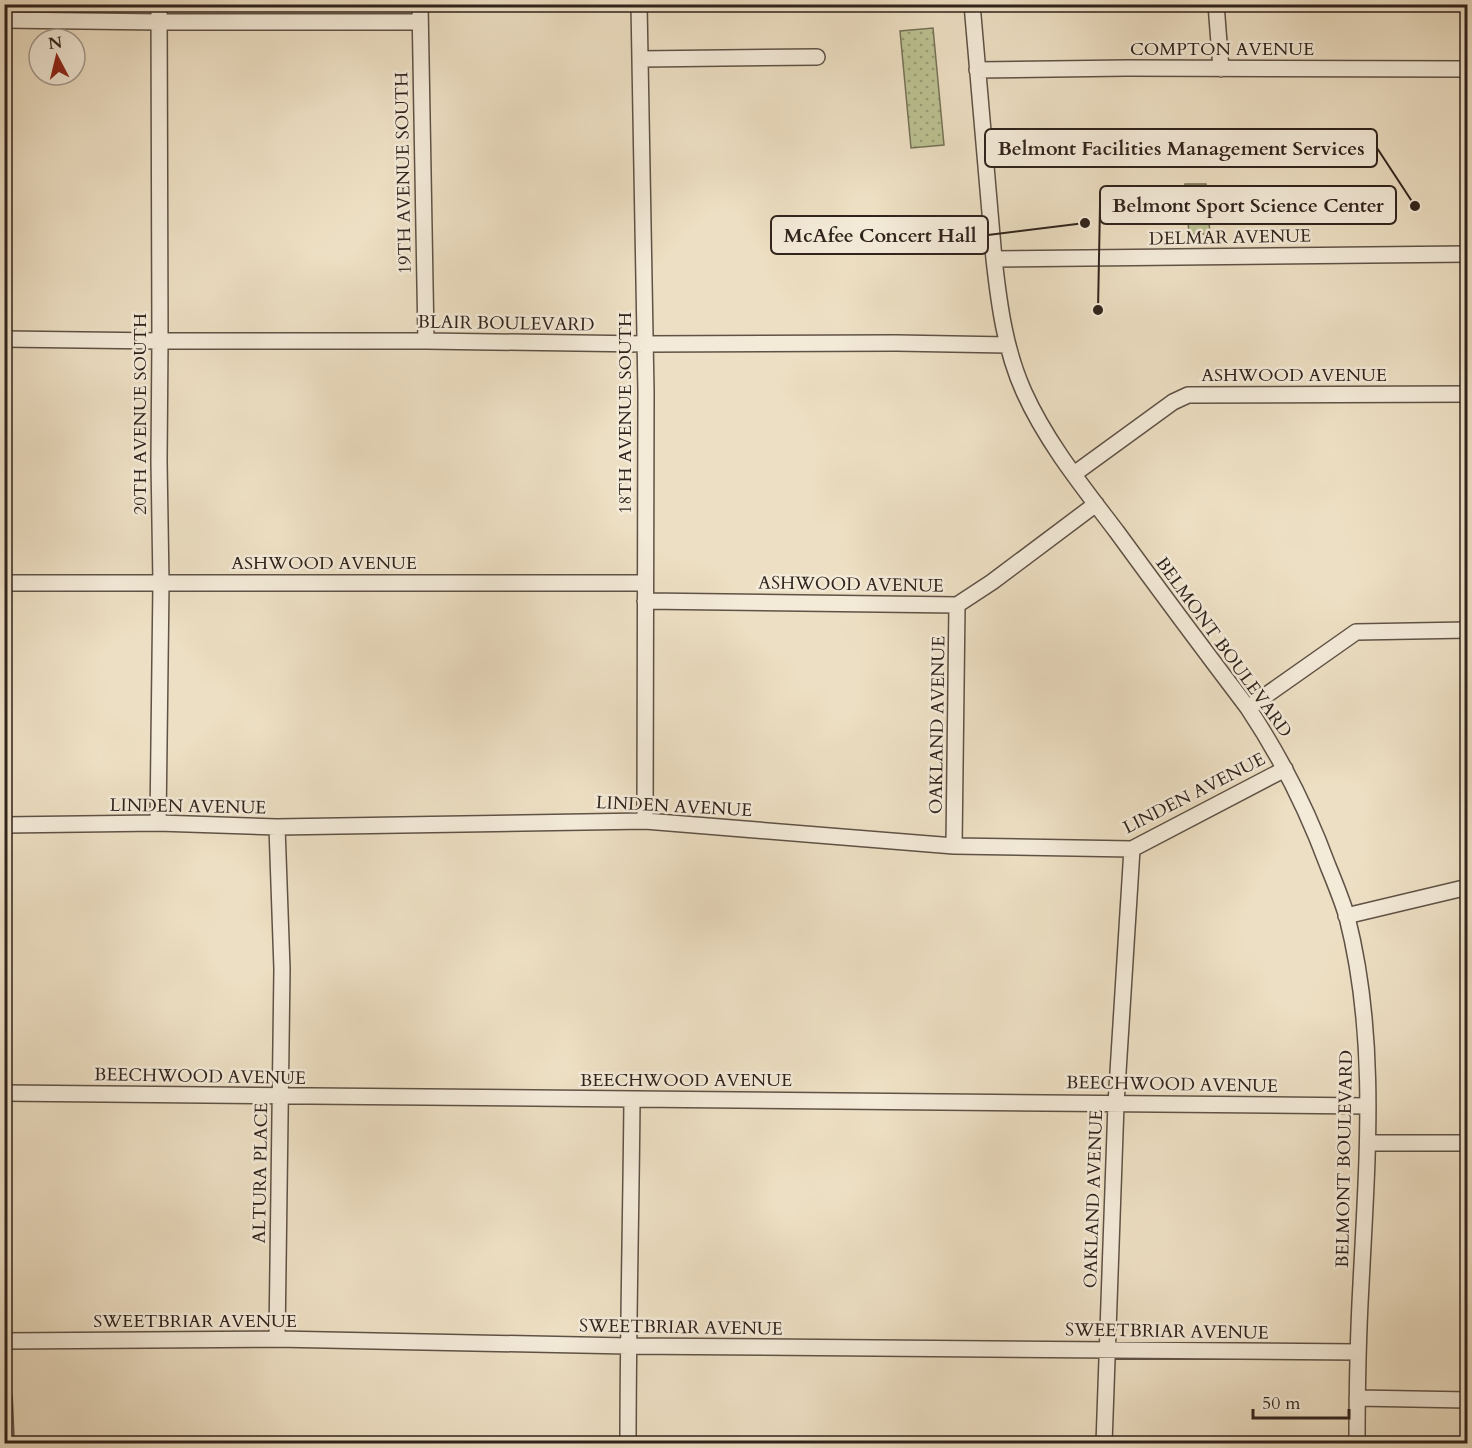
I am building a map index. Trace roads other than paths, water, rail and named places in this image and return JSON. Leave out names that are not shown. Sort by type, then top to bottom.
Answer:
[{"type":"street","name":"20TH AVENUE SOUTH","points":[[158,823],[161,583],[159,4]]},
{"type":"street","name":"19TH AVENUE SOUTH","points":[[420,4],[426,341]]},
{"type":"street","name":"18TH AVENUE SOUTH","points":[[639,4],[645,344],[645,821]]},
{"type":"street","name":"BELMONT BOULEVARD","points":[[972,4],[993,259],[1008,345],[1023,391],[1042,427],[1074,474],[1248,708],[1271,743],[1307,813],[1346,916],[1362,994],[1367,1052],[1368,1143],[1358,1352],[1357,1443]]},
{"type":"street","points":[[1216,4],[1221,69]]},
{"type":"street","points":[[4,20],[420,22]]},
{"type":"street","points":[[640,59],[817,57]]},
{"type":"street","name":"COMPTON AVENUE","points":[[977,70],[1467,69]]},
{"type":"street","name":"DELMAR AVENUE","points":[[993,259],[1467,254]]},
{"type":"street","name":"BLAIR BOULEVARD","points":[[4,339],[645,344],[835,342],[1008,345]]},
{"type":"street","name":"ASHWOOD AVENUE","points":[[1074,474],[1173,402],[1188,395],[1467,394]]},
{"type":"street","name":"ASHWOOD AVENUE","points":[[645,601],[957,605],[992,582],[1096,504]]},
{"type":"street","name":"ASHWOOD AVENUE","points":[[4,583],[644,583]]},
{"type":"street","name":"OAKLAND AVENUE","points":[[954,846],[957,605]]},
{"type":"street","points":[[1248,708],[1356,632],[1467,630]]},
{"type":"street","name":"LINDEN AVENUE","points":[[4,825],[158,823],[277,827],[645,821],[954,846],[1132,849],[1285,769]]},
{"type":"street","name":"ALTURA PLACE","points":[[277,827],[282,969],[277,1339]]},
{"type":"street","name":"OAKLAND AVENUE","points":[[1104,1443],[1116,1104],[1132,849]]},
{"type":"street","points":[[1346,916],[1467,886]]},
{"type":"street","name":"BEECHWOOD AVENUE","points":[[4,1093],[1368,1106]]},
{"type":"street","points":[[628,1443],[632,1100]]},
{"type":"street","points":[[1368,1143],[1467,1143]]},
{"type":"street","name":"SWEETBRIAR AVENUE","points":[[4,1341],[277,1339],[628,1346],[1358,1352]]},
{"type":"street","points":[[4,1398],[6,1443]]},
{"type":"street","points":[[1357,1398],[1467,1400]]},
{"type":"place","name":"Belmont Facilities Management Services","points":[[1415,206]]},
{"type":"place","name":"McAfee Concert Hall","points":[[1085,223]]},
{"type":"place","name":"Belmont Sport Science Center","points":[[1098,310]]}]
